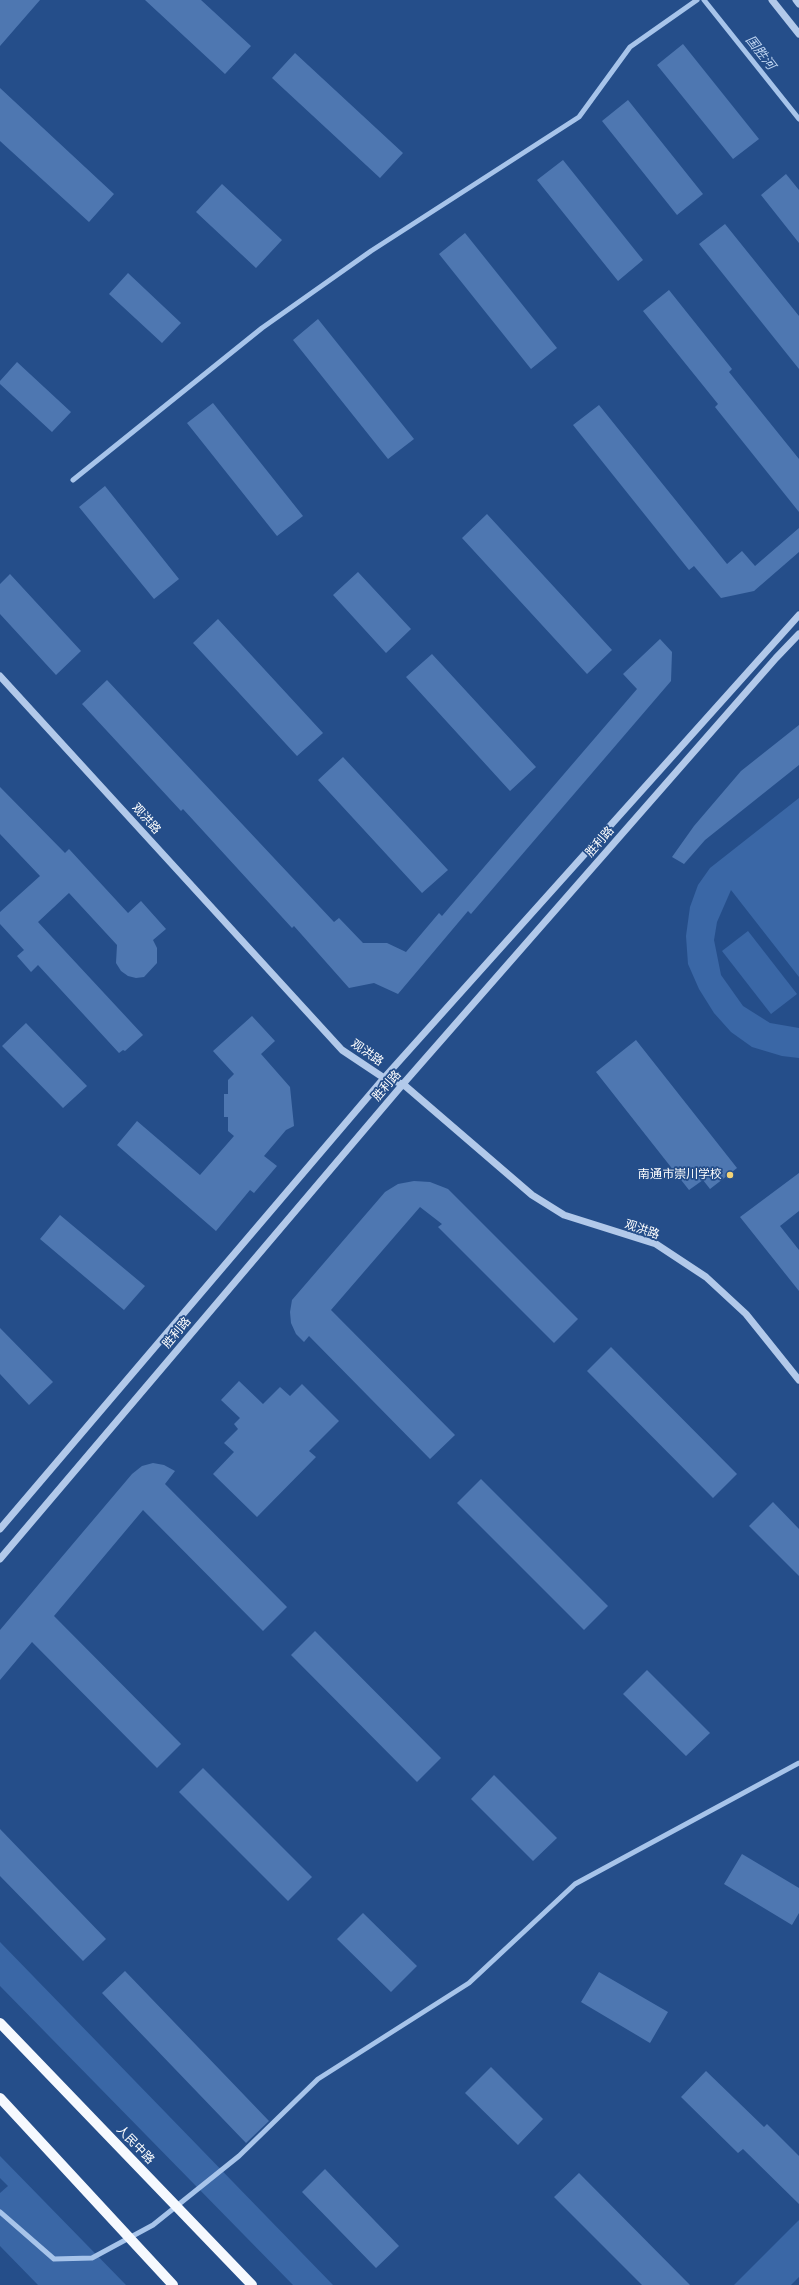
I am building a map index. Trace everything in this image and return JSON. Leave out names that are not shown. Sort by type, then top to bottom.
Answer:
[{"type":"main road","name":"人民中路","points":[[0,2023],[252,2285]]},
{"type":"main road","points":[[0,2098],[173,2285]]},
{"type":"street","points":[[772,0],[799,34]]},
{"type":"street","points":[[796,0],[799,4]]},
{"type":"street","name":"胜利路","points":[[0,1529],[384,1078],[799,615]]},
{"type":"street","name":"胜利路","points":[[0,1559],[403,1084],[776,658],[799,634]]},
{"type":"street","name":"观洪路","points":[[0,676],[342,1050],[384,1078],[403,1084],[532,1195],[564,1215],[656,1244],[706,1277],[746,1314],[799,1380]]},
{"type":"shaded area","points":[[799,798],[799,977],[731,890],[717,922],[714,940],[721,975],[743,1006],[770,1023],[799,1028],[799,1058],[782,1056],[752,1047],[731,1032],[714,1013],[699,989],[688,964],[686,936],[690,907],[698,885],[710,868]]},
{"type":"shaded area","points":[[748,931],[797,994],[771,1014],[722,951]]},
{"type":"shaded area","points":[[0,1942],[333,2285],[293,2285],[0,1986]]},
{"type":"shaded area","points":[[0,2156],[126,2285],[38,2285],[0,2246],[0,2193],[8,2186],[0,2178]]},
{"type":"shaded area","points":[[799,2220],[799,2277],[791,2285],[734,2285]]},
{"type":"building","points":[[0,0],[40,0],[0,46]]},
{"type":"building","points":[[145,0],[201,0],[251,46],[225,74]]},
{"type":"building","points":[[683,44],[759,139],[733,159],[657,65]]},
{"type":"building","points":[[295,53],[403,153],[380,178],[272,78]]},
{"type":"building","points":[[0,88],[114,194],[89,222],[0,141]]},
{"type":"building","points":[[628,100],[703,194],[677,215],[602,121]]},
{"type":"building","points":[[563,160],[643,260],[618,281],[537,180]]},
{"type":"building","points":[[786,174],[799,190],[799,243],[761,195]]},
{"type":"building","points":[[222,184],[282,240],[256,268],[196,212]]},
{"type":"building","points":[[725,224],[799,316],[799,369],[699,244]]},
{"type":"building","points":[[465,233],[557,348],[531,369],[439,254]]},
{"type":"building","points":[[128,273],[181,323],[162,343],[109,294]]},
{"type":"building","points":[[669,290],[732,369],[729,372],[799,459],[799,512],[715,407],[718,404],[643,311]]},
{"type":"building","points":[[318,319],[414,439],[388,459],[293,340]]},
{"type":"building","points":[[17,362],[71,412],[52,432],[0,384],[0,381]]},
{"type":"building","points":[[213,403],[303,516],[277,536],[187,423]]},
{"type":"building","points":[[599,405],[727,564],[742,551],[755,566],[799,528],[799,552],[754,591],[721,598],[694,566],[689,570],[573,425]]},
{"type":"building","points":[[105,486],[179,579],[154,599],[79,507]]},
{"type":"building","points":[[487,514],[612,650],[587,674],[462,538]]},
{"type":"building","points":[[358,572],[411,629],[386,653],[333,595]]},
{"type":"building","points":[[10,574],[81,651],[56,675],[0,614],[0,584]]},
{"type":"building","points":[[218,619],[323,733],[297,756],[193,643]]},
{"type":"building","points":[[660,639],[672,652],[671,681],[471,914],[468,911],[398,994],[374,983],[349,988],[294,926],[292,928],[183,809],[181,811],[82,704],[107,680],[334,922],[339,918],[363,943],[387,943],[406,952],[439,913],[442,916],[637,689],[623,674]]},
{"type":"building","points":[[432,654],[536,767],[510,791],[406,677]]},
{"type":"building","points":[[799,725],[799,765],[705,840],[684,864],[672,857],[694,826],[741,771]]},
{"type":"building","points":[[343,757],[448,870],[422,893],[318,780]]},
{"type":"building","points":[[0,787],[65,853],[69,849],[128,913],[141,901],[166,929],[153,940],[157,948],[157,963],[144,977],[136,978],[128,976],[121,971],[116,963],[117,945],[69,893],[38,922],[143,1035],[125,1051],[123,1050],[119,1053],[38,965],[31,972],[17,956],[24,950],[0,924],[0,912],[40,876],[0,834]]},
{"type":"building","points":[[252,1016],[275,1041],[261,1054],[290,1087],[294,1126],[286,1130],[264,1156],[277,1166],[254,1193],[250,1190],[216,1231],[117,1145],[137,1121],[200,1175],[234,1136],[228,1131],[228,1117],[224,1117],[224,1094],[228,1094],[228,1080],[234,1074],[213,1051]]},
{"type":"building","points":[[26,1023],[87,1086],[63,1108],[2,1046]]},
{"type":"building","points":[[636,1040],[737,1168],[710,1189],[703,1180],[689,1190],[596,1072]]},
{"type":"building","points":[[799,1173],[799,1211],[780,1226],[799,1250],[799,1291],[740,1217]]},
{"type":"building","points":[[414,1181],[430,1182],[448,1189],[578,1319],[554,1343],[438,1227],[442,1224],[420,1207],[331,1310],[455,1435],[430,1459],[309,1336],[304,1342],[296,1334],[291,1323],[290,1312],[292,1300],[385,1192],[398,1184]]},
{"type":"building","points":[[60,1215],[145,1286],[124,1310],[40,1239]]},
{"type":"building","points":[[0,1328],[53,1382],[29,1405],[0,1374]]},
{"type":"building","points":[[611,1347],[737,1474],[713,1498],[587,1371]]},
{"type":"building","points":[[239,1381],[263,1404],[280,1387],[290,1396],[302,1384],[339,1421],[309,1451],[316,1457],[257,1517],[213,1474],[234,1452],[224,1443],[238,1429],[234,1424],[240,1418],[221,1400]]},
{"type":"building","points":[[153,1463],[164,1465],[175,1471],[165,1484],[287,1607],[263,1631],[143,1510],[54,1616],[181,1744],[157,1768],[32,1642],[0,1680],[0,1630],[132,1474],[142,1466]]},
{"type":"building","points":[[481,1479],[608,1606],[584,1630],[457,1503]]},
{"type":"building","points":[[773,1502],[799,1529],[799,1576],[749,1526]]},
{"type":"building","points":[[315,1631],[441,1758],[417,1782],[291,1655]]},
{"type":"building","points":[[647,1670],[710,1733],[686,1756],[623,1694]]},
{"type":"building","points":[[203,1768],[312,1877],[288,1901],[179,1792]]},
{"type":"building","points":[[494,1775],[557,1838],[533,1861],[471,1799]]},
{"type":"building","points":[[0,1829],[106,1939],[83,1961],[0,1876]]},
{"type":"building","points":[[742,1854],[799,1888],[799,1913],[792,1925],[724,1884]]},
{"type":"building","points":[[363,1913],[417,1966],[391,1992],[337,1939]]},
{"type":"building","points":[[125,1971],[269,2121],[246,2143],[102,1993]]},
{"type":"building","points":[[599,1972],[668,2012],[650,2043],[581,2002]]},
{"type":"building","points":[[491,2067],[543,2119],[518,2145],[465,2093]]},
{"type":"building","points":[[706,2071],[764,2127],[767,2124],[799,2156],[799,2204],[743,2149],[738,2153],[681,2097]]},
{"type":"building","points":[[325,2169],[399,2246],[376,2268],[302,2192]]},
{"type":"building","points":[[579,2173],[690,2285],[642,2285],[554,2197]]},
{"type":"waterway","points":[[73,480],[262,328],[371,251],[579,117],[630,47],[697,0]]},
{"type":"waterway","name":"国胜河","points":[[704,0],[799,119]]},
{"type":"waterway","points":[[0,2212],[54,2259],[92,2258],[153,2225],[239,2156],[318,2079],[469,1983],[575,1884],[799,1763]]},
{"type":"place","name":"南通市崇川学校","points":[[730,1175]]}]
